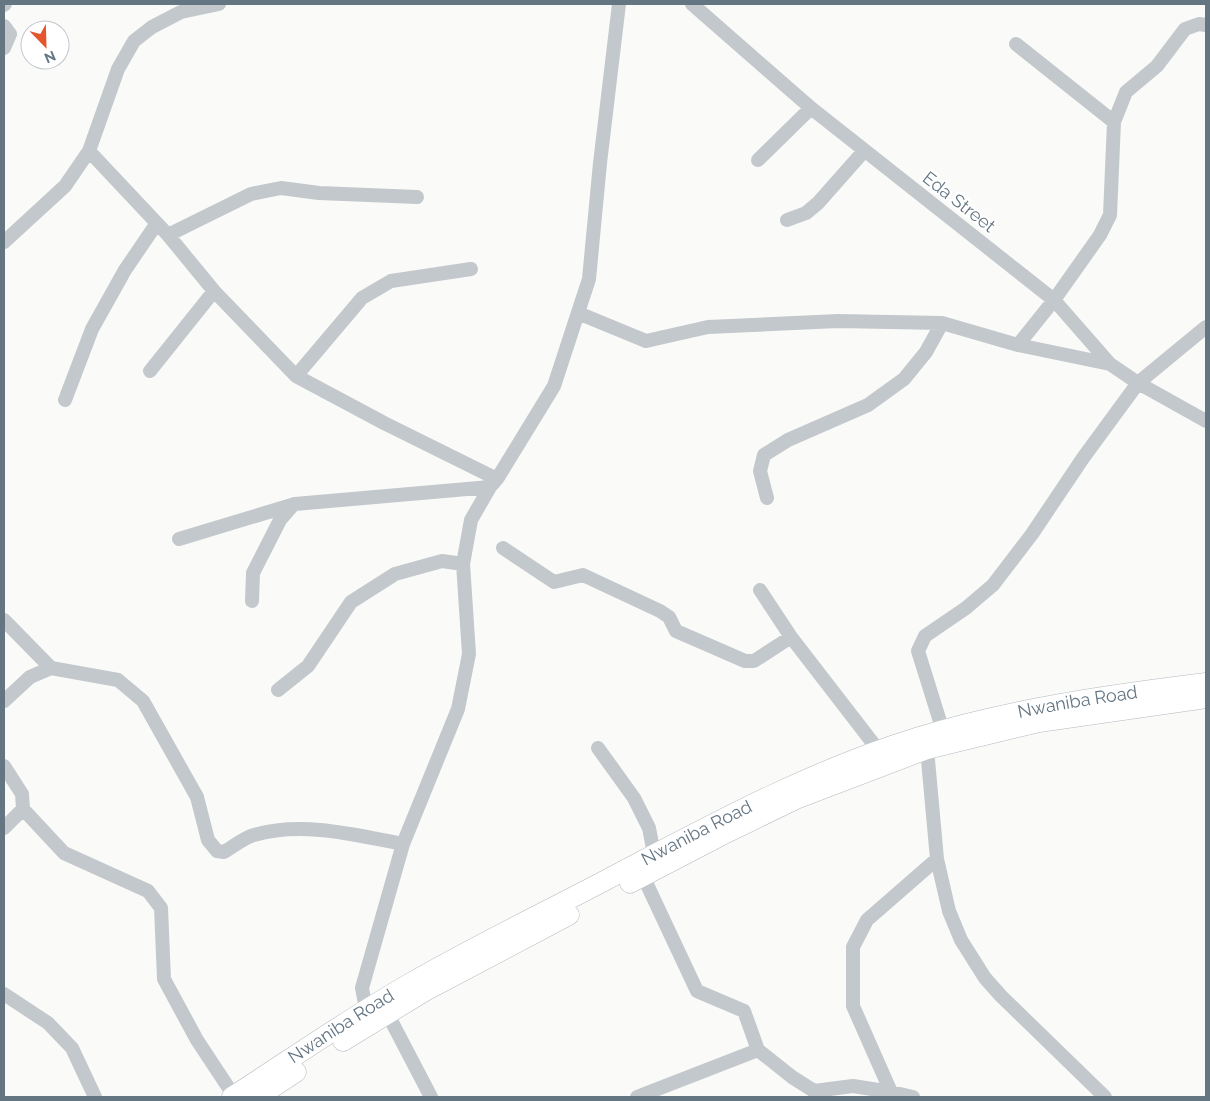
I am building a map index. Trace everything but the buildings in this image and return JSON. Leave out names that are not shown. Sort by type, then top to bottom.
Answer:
[{"type":"main road","name":"Nwaniba Road","points":[[233,1097],[378,1008],[410,983],[654,854],[781,790],[878,751],[943,731],[1050,705],[1206,683]]},
{"type":"main road","points":[[267,1095],[378,1008],[796,799],[927,749],[1039,722],[1206,698]]},
{"type":"street","points":[[4,242],[65,186],[89,151],[118,69],[134,40],[152,27],[180,12],[220,4]]},
{"type":"street","points":[[431,1097],[378,1008],[362,988],[404,844],[458,709],[469,654],[463,564],[471,520],[554,386],[589,279],[600,162],[619,4]]},
{"type":"street","name":"Eda Street","points":[[692,4],[811,108],[1054,300],[1110,364],[1138,383],[1206,421]]},
{"type":"street","points":[[1018,346],[1054,300],[1100,235],[1110,216],[1114,122],[1126,92],[1157,66],[1185,29],[1199,24],[1206,25]]},
{"type":"street","points":[[4,26],[10,34],[4,48]]},
{"type":"street","points":[[1016,44],[1114,122]]},
{"type":"street","points":[[758,160],[811,108]]},
{"type":"street","points":[[89,151],[168,235],[214,291],[296,376],[494,483]]},
{"type":"street","points":[[787,220],[806,213],[818,203],[864,151]]},
{"type":"street","points":[[168,235],[251,194],[281,188],[319,193],[417,197]]},
{"type":"street","points":[[65,400],[92,329],[125,270],[157,223]]},
{"type":"street","points":[[296,376],[362,298],[391,281],[471,269]]},
{"type":"street","points":[[150,371],[214,291]]},
{"type":"street","points":[[578,313],[646,341],[708,327],[838,321],[942,323],[1018,346],[1110,364]]},
{"type":"street","points":[[767,498],[760,471],[764,454],[788,440],[868,405],[890,390],[904,379],[926,352],[942,323]]},
{"type":"street","points":[[943,731],[918,651],[925,636],[966,608],[993,585],[1032,534],[1082,458],[1138,383],[1206,327]]},
{"type":"street","points":[[179,539],[295,504],[494,483]]},
{"type":"street","points":[[252,601],[254,573],[280,520],[295,504]]},
{"type":"street","points":[[503,548],[554,582],[583,575],[664,614],[669,618],[676,632],[745,661],[754,662],[791,637]]},
{"type":"street","points":[[278,690],[308,666],[351,602],[395,574],[442,561],[463,564]]},
{"type":"street","points":[[760,590],[791,637],[878,751]]},
{"type":"street","points":[[4,620],[51,668]]},
{"type":"street","points":[[4,701],[30,677],[51,668],[118,680],[143,701],[197,797],[208,840],[217,851],[224,852],[252,836],[276,831],[298,830],[340,832],[404,844]]},
{"type":"street","points":[[598,748],[634,798],[649,828],[654,854]]},
{"type":"street","points":[[927,749],[937,859],[949,910],[961,940],[985,978],[1000,996],[1105,1097]]},
{"type":"street","points":[[4,766],[22,794],[23,810],[64,853],[148,891],[161,908],[164,979],[197,1040],[233,1097]]},
{"type":"street","points":[[4,828],[23,810]]},
{"type":"street","points":[[891,1092],[853,1006],[853,947],[867,920],[937,859]]},
{"type":"street","points":[[643,876],[697,991],[744,1011],[758,1050],[814,1094],[853,1086],[867,1093],[891,1092],[913,1097]]},
{"type":"street","points":[[4,994],[48,1023],[72,1048],[95,1097]]},
{"type":"street","points":[[636,1097],[674,1091],[758,1050]]}]
